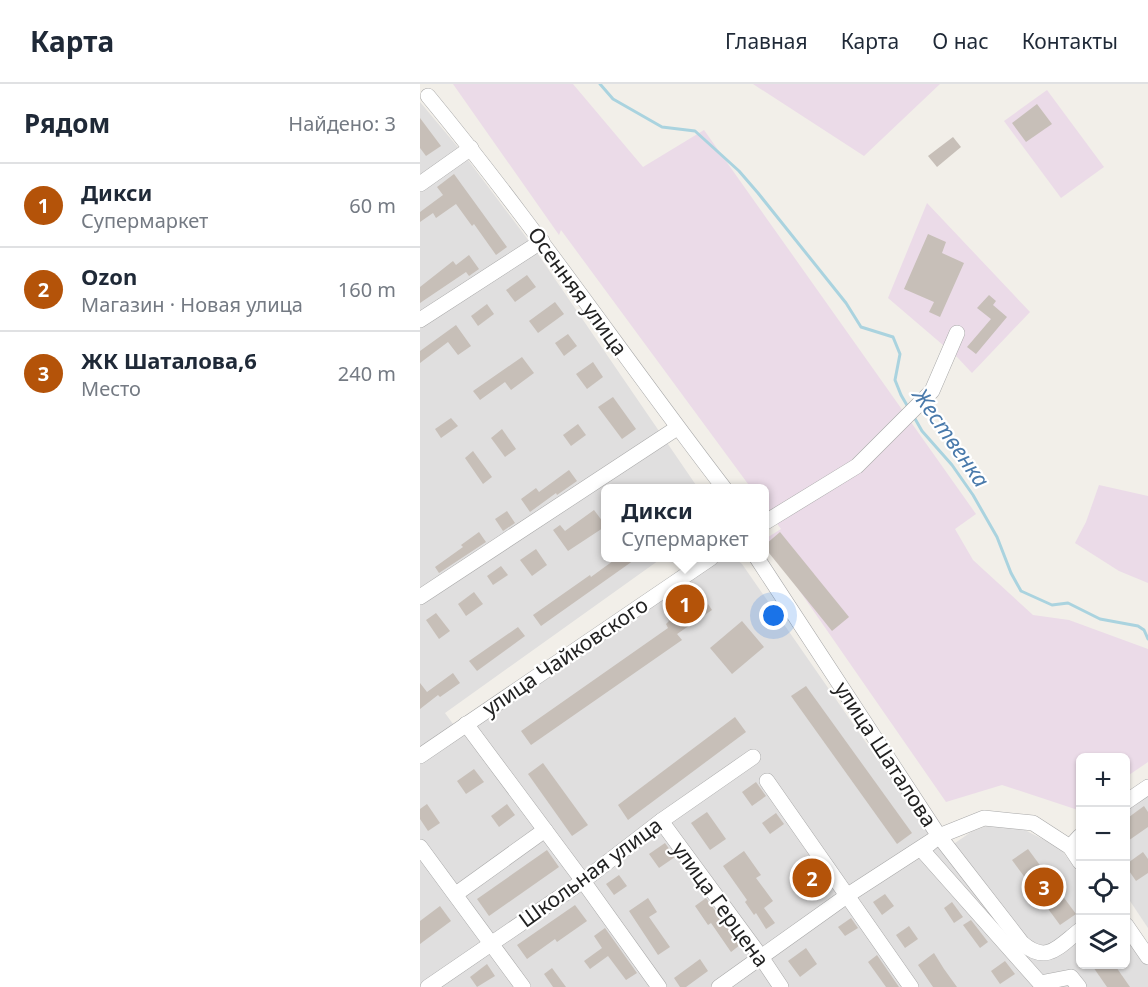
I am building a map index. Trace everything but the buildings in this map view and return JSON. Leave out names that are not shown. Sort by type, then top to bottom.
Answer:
[{"type":"street","name":"Осенняя улица","points":[[428,96],[542,241],[720,484]]},
{"type":"street","points":[[420,184],[471,148]]},
{"type":"street","points":[[420,320],[542,241]]},
{"type":"street","points":[[769,521],[857,466],[932,391],[957,333]]},
{"type":"street","points":[[420,597],[677,428]]},
{"type":"street","name":"улица Чайковского","points":[[420,756],[705,562]]},
{"type":"street","name":"улица Шаталова","points":[[761,562],[939,836],[922,850],[1037,985],[1071,977],[1078,987]]},
{"type":"street","points":[[466,724],[659,987]]},
{"type":"street","name":"Школьная улица","points":[[428,987],[583,881],[661,821],[753,757]]},
{"type":"street","points":[[766,781],[911,987]]},
{"type":"street","points":[[1130,799],[1148,787]]},
{"type":"street","points":[[718,987],[848,895],[939,836],[984,818],[1033,823],[1075,841]]},
{"type":"street","name":"улица Герцена","points":[[661,821],[781,987]]},
{"type":"street","points":[[456,894],[546,830]]},
{"type":"street","points":[[939,836],[1022,943],[1031,951],[1040,954],[1051,952],[1076,933]]},
{"type":"street","points":[[420,846],[523,987]]},
{"type":"street","points":[[1130,932],[1148,957]]},
{"type":"shaded area","points":[[453,84],[573,84],[643,167],[704,130],[976,514],[955,529],[973,560],[1033,615],[1069,620],[1148,649],[1148,762],[1130,774],[1130,753],[1076,753],[1076,809],[1002,785],[946,802],[769,547],[769,536],[781,529],[769,512],[769,484],[748,484],[561,230],[559,235]]},
{"type":"shaded area","points":[[753,84],[940,84],[864,156]]},
{"type":"shaded area","points":[[1047,90],[1104,167],[1061,198],[1004,121]]},
{"type":"shaded area","points":[[420,102],[462,152],[529,241],[695,484],[601,484],[601,562],[656,562],[445,713],[461,735],[712,562],[740,562],[942,852],[971,832],[994,823],[1017,826],[1060,848],[1076,870],[1076,969],[1130,969],[1130,935],[1148,962],[1148,987],[420,987]]},
{"type":"shaded area","points":[[927,203],[1030,312],[972,373],[957,357],[888,298]]},
{"type":"shaded area","points":[[1099,485],[1148,496],[1148,583],[1119,571],[1075,543],[1086,522]]},
{"type":"shaded area","points":[[1148,792],[1148,928],[1130,901],[1130,806]]},
{"type":"waterway","name":"Жественка","points":[[600,84],[613,99],[662,127],[695,131],[739,171],[846,303],[861,327],[893,337],[900,354],[895,380],[908,407]]},
{"type":"waterway","name":"Жественка","points":[[914,417],[922,431],[952,465],[973,495],[997,537],[1011,573],[1021,591],[1052,605],[1068,603],[1100,619],[1138,626],[1144,630],[1148,639]]},
{"type":"place","name":"Дикси","points":[[685,604]]},
{"type":"place","name":"Ozon","points":[[812,878]]},
{"type":"place","name":"ЖК Шаталова,6","points":[[1044,887]]}]
